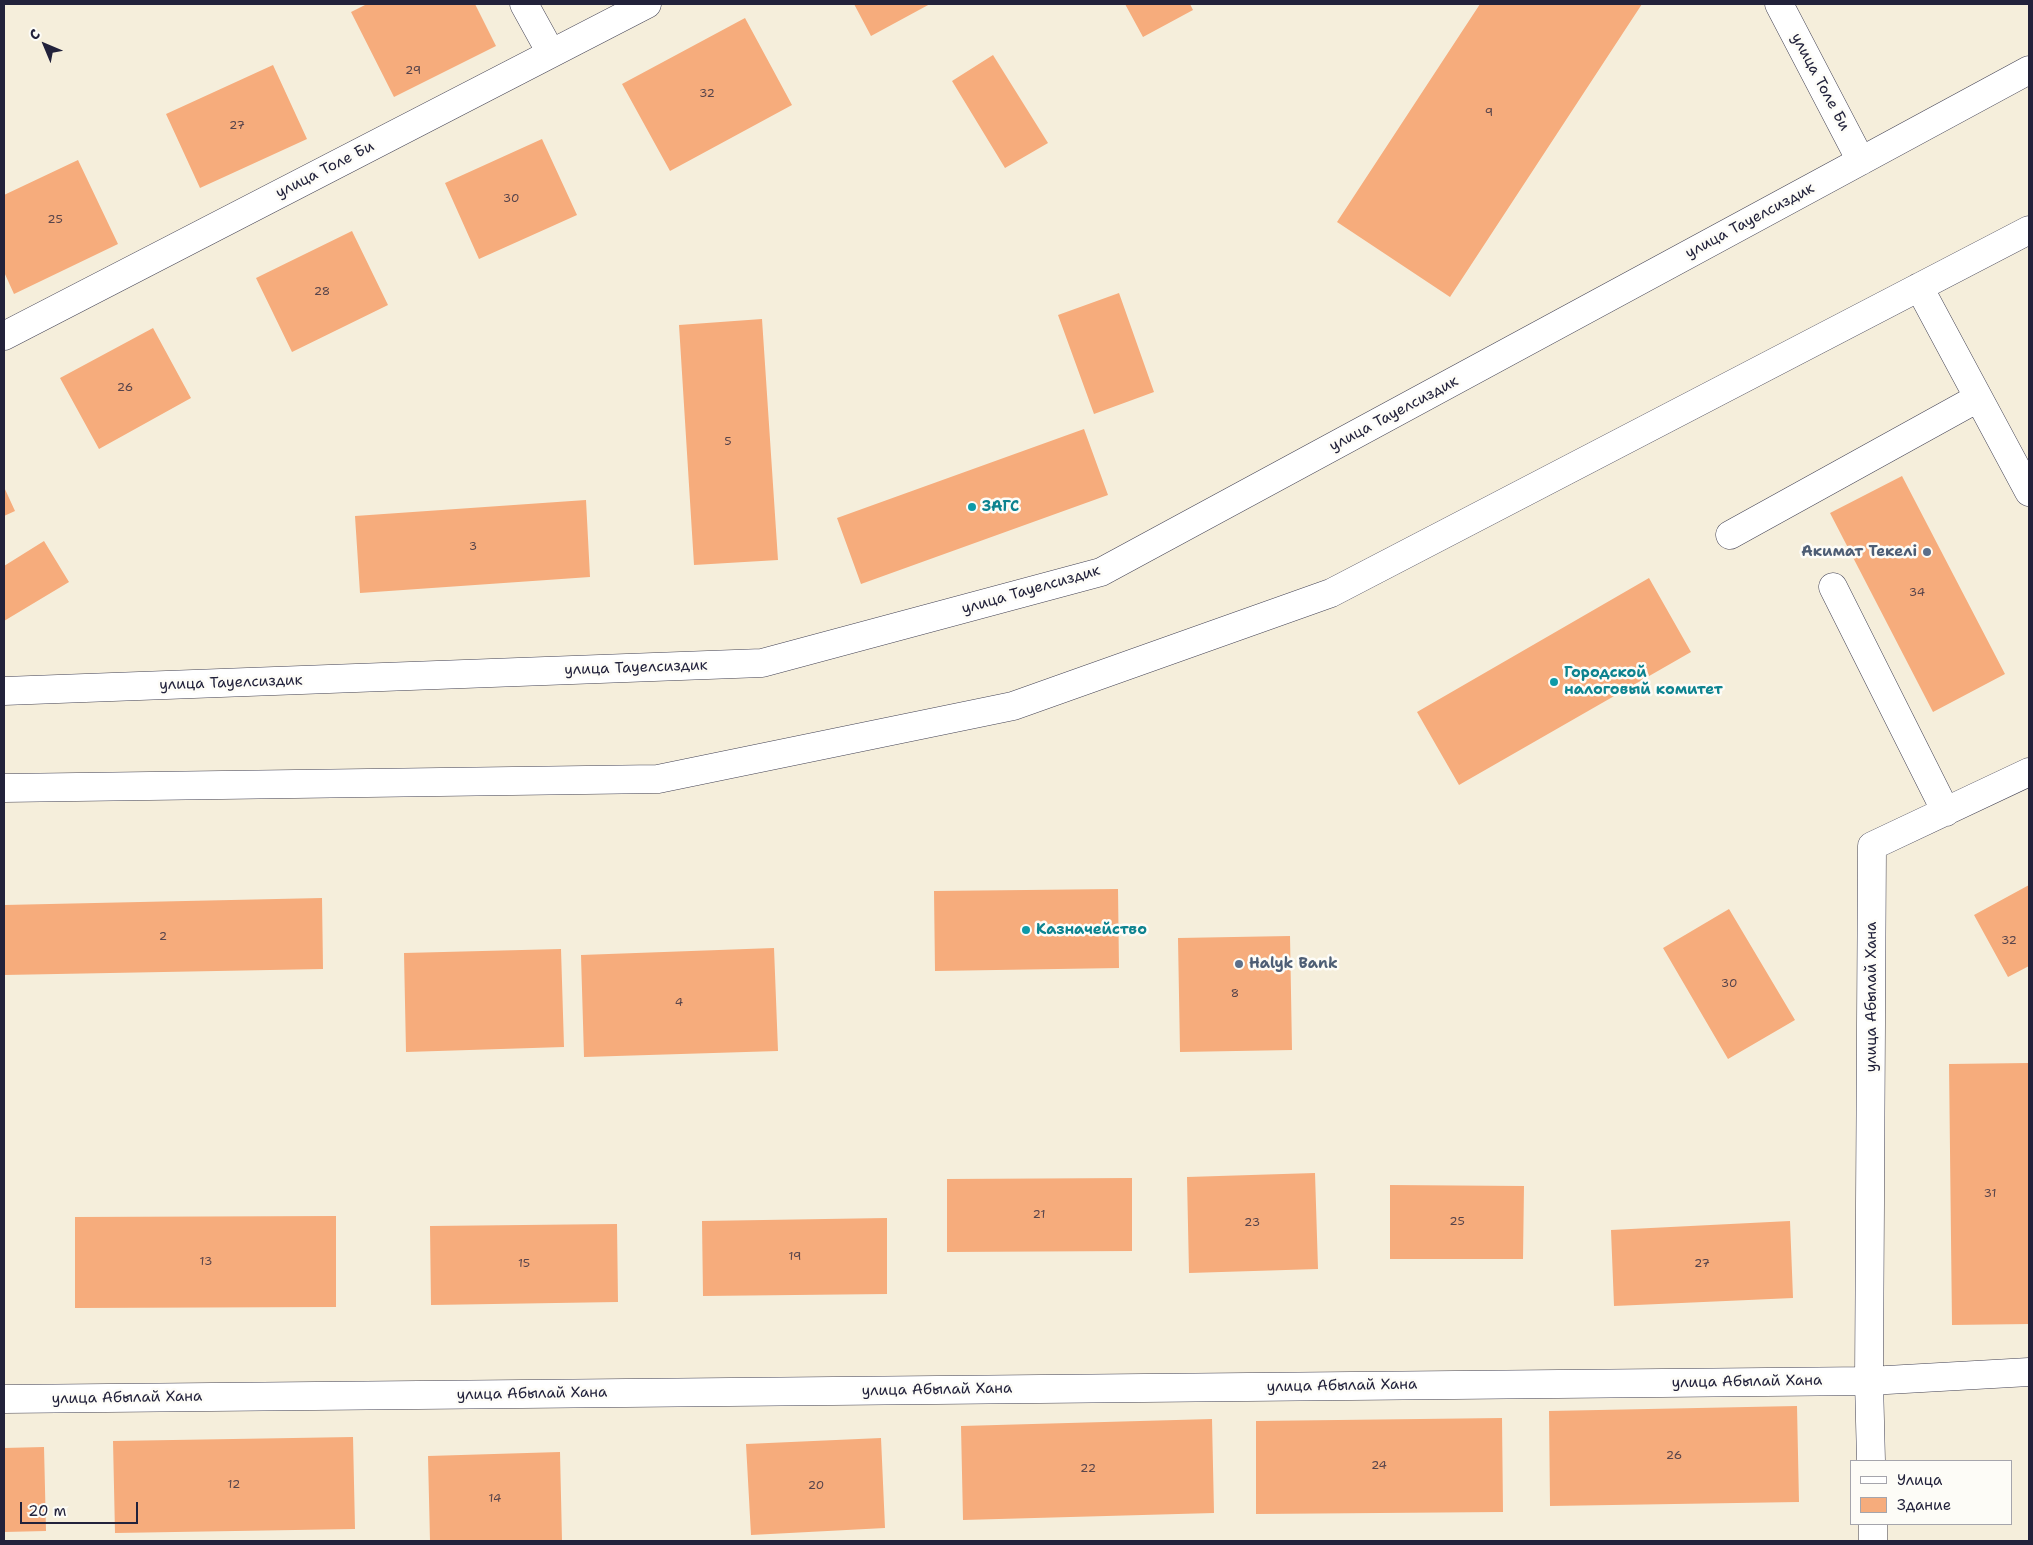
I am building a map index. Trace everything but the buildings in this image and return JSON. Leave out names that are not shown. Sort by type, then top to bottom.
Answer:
[{"type":"street","points":[[524,4],[551,53]]},
{"type":"street","name":"улица Толе Би","points":[[4,336],[647,4]]},
{"type":"street","name":"улица Толе Би","points":[[1779,4],[1861,161]]},
{"type":"street","name":"улица Тауелсиздик","points":[[4,692],[762,663],[1102,572],[2029,70]]},
{"type":"street","points":[[4,788],[658,779],[1013,706],[1331,593],[2029,230]]},
{"type":"street","points":[[1919,287],[2029,492]]},
{"type":"street","points":[[1730,534],[1978,398]]},
{"type":"street","points":[[1833,587],[1946,812]]},
{"type":"street","name":"улица Абылай Хана","points":[[1871,1460],[1869,1381],[1872,846],[2029,772]]},
{"type":"street","name":"улица Абылай Хана","points":[[4,1399],[1869,1381],[2029,1372]]},
{"type":"street","points":[[1873,1525],[1873,1541]]},
{"type":"place","name":"ЗАГС","points":[[972,507]]},
{"type":"place","name":"Акимат Текелі","points":[[1927,552]]},
{"type":"place","name":"Городской налоговый комитет","points":[[1554,682]]},
{"type":"place","name":"Казначейство","points":[[1026,930]]},
{"type":"place","name":"Halyk Bank","points":[[1239,964]]}]
